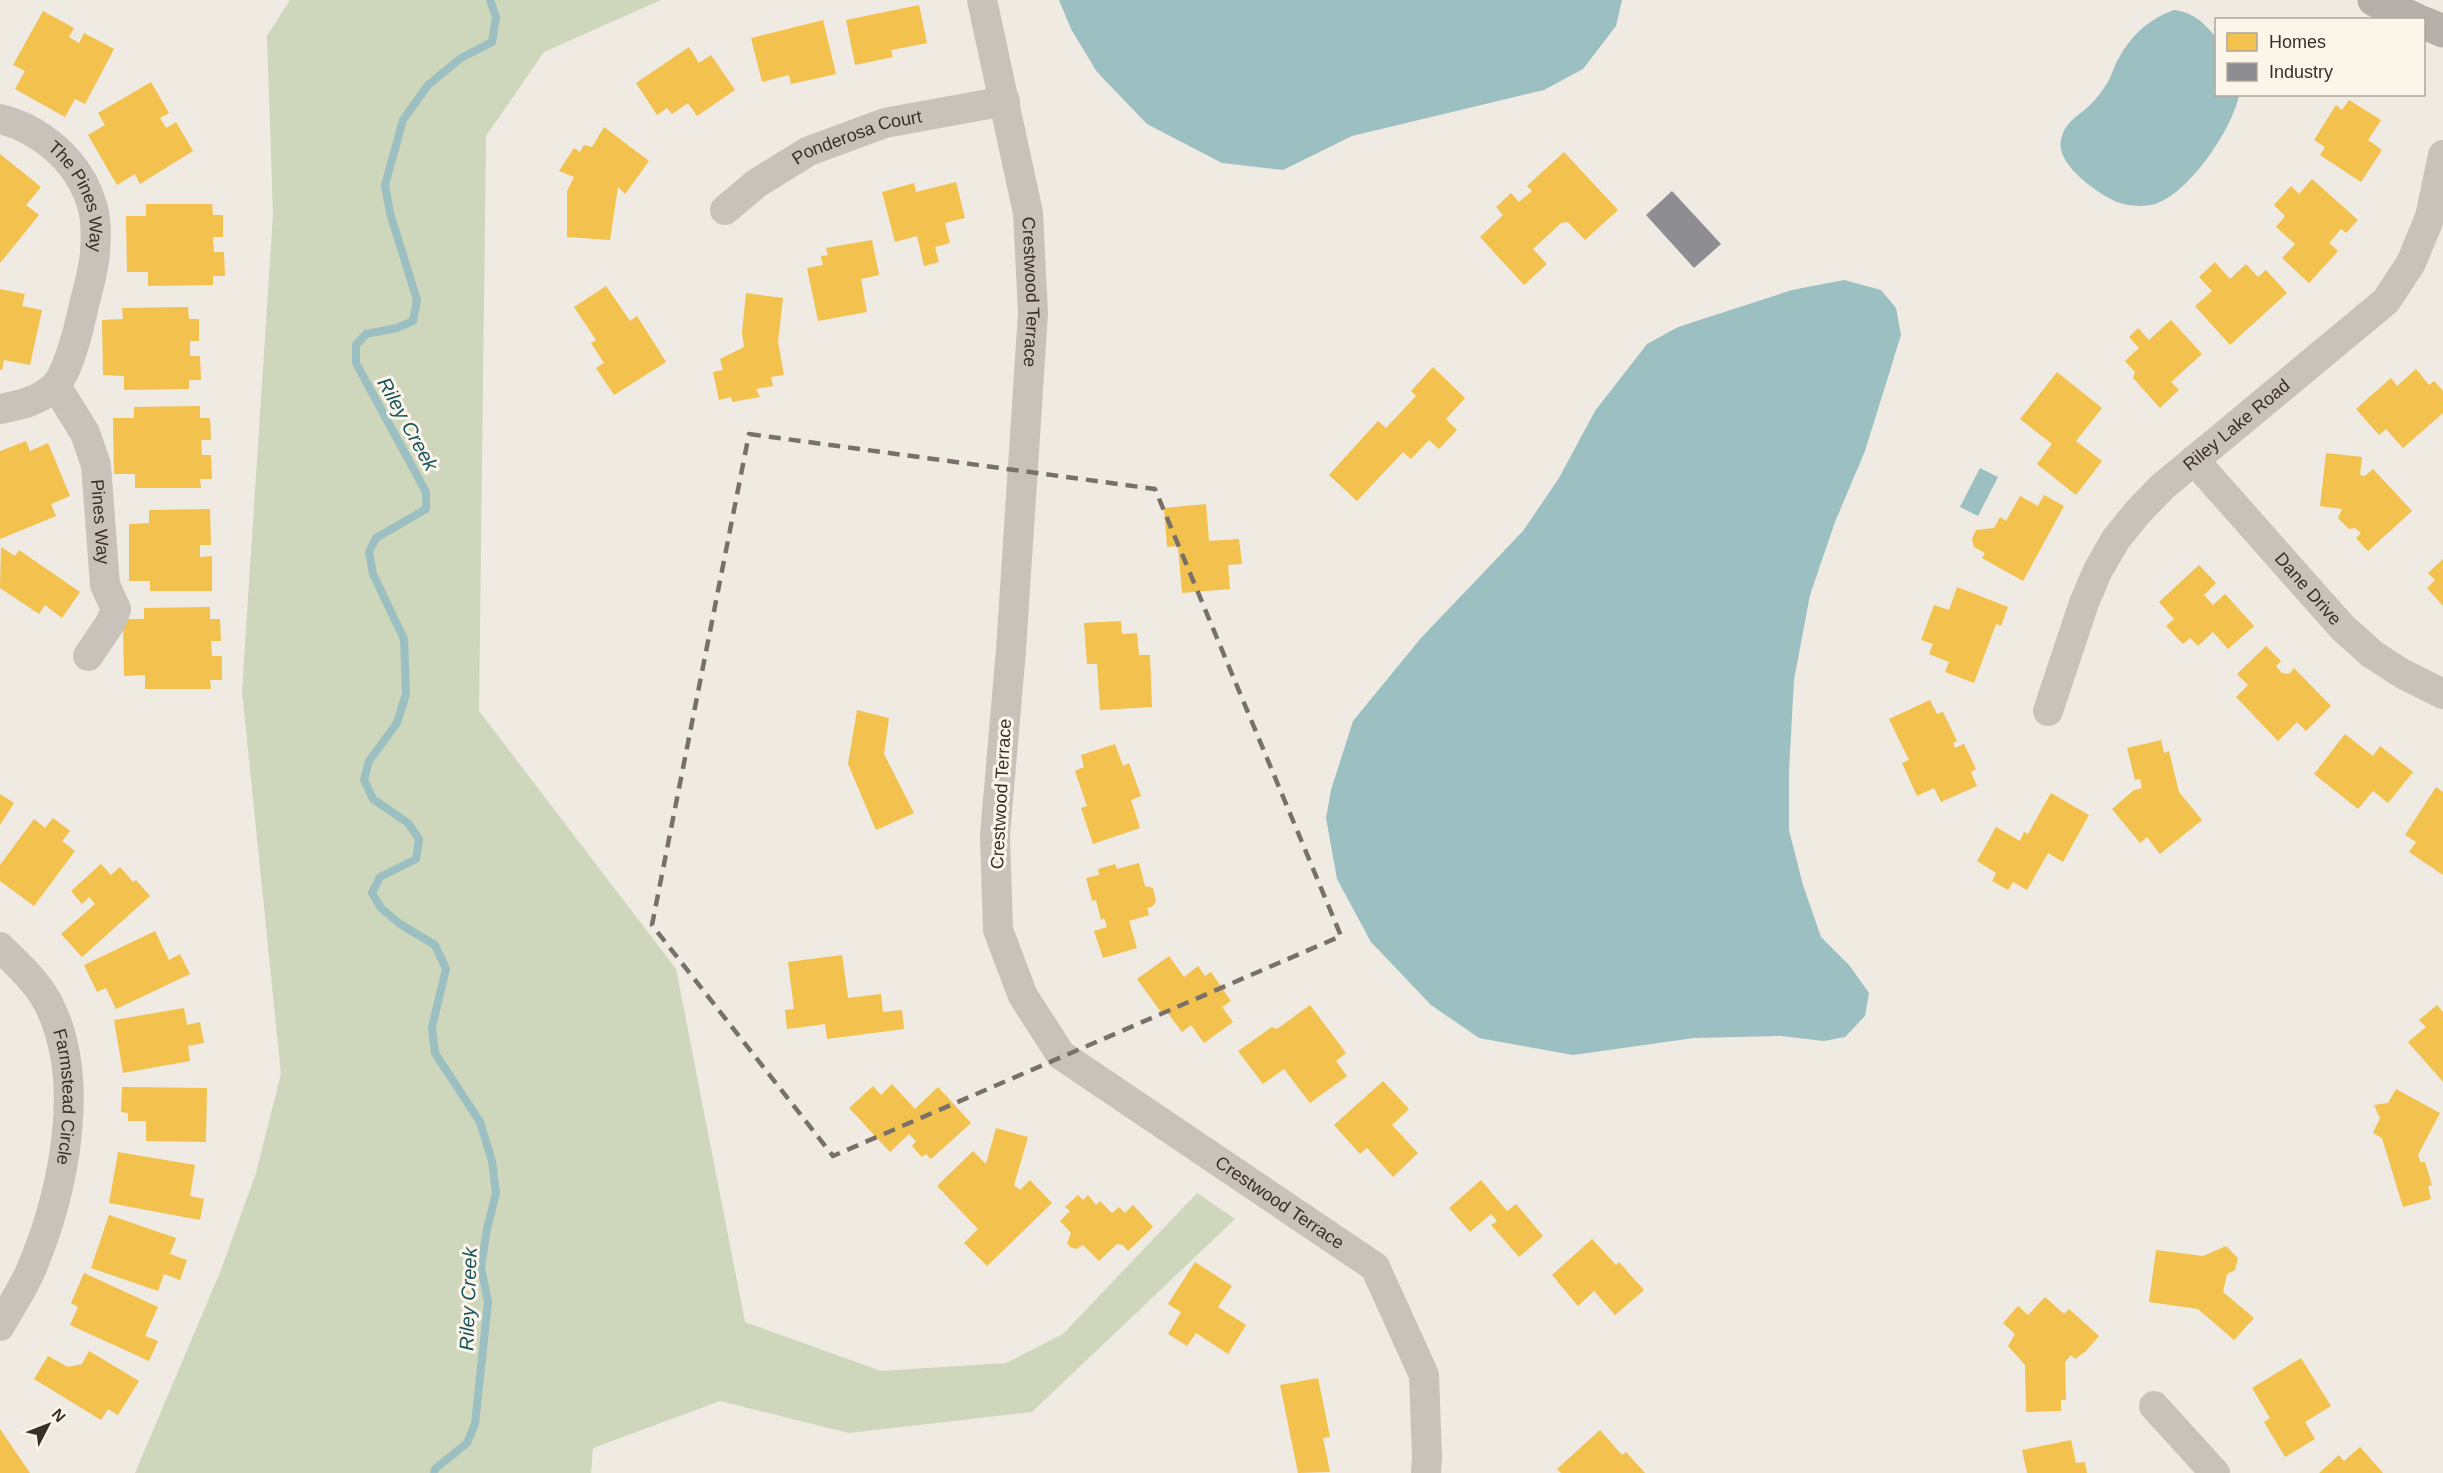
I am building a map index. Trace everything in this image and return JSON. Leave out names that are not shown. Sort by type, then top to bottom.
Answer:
[{"type":"main road","points":[[2374,0],[2413,18]]},
{"type":"main road","points":[[2425,22],[2443,31]]},
{"type":"street","name":"Crestwood Terrace","points":[[982,0],[1029,213],[1033,313],[1011,650],[995,835],[998,930],[1023,996],[1061,1055],[1375,1267],[1424,1375],[1428,1458],[1426,1473]]},
{"type":"street","name":"Ponderosa Court","points":[[725,210],[757,183],[809,152],[885,123],[1005,101]]},
{"type":"street","name":"The Pines Way","points":[[0,118],[37,134],[63,154],[80,178],[92,202],[95,254],[75,344],[56,386]]},
{"type":"street","name":"Riley Lake Road","points":[[2048,711],[2084,603],[2098,570],[2116,538],[2162,487],[2386,301],[2411,263],[2430,217],[2443,155]]},
{"type":"street","points":[[0,409],[26,404],[56,386]]},
{"type":"street","name":"Pines Way","points":[[56,386],[85,433],[96,465],[105,585],[116,609],[111,622],[88,656]]},
{"type":"street","name":"Dane Drive","points":[[2194,460],[2342,627],[2372,654],[2443,694]]},
{"type":"street","name":"Farmstead Circle","points":[[0,947],[27,973],[49,1005],[64,1046],[69,1088],[64,1151],[52,1211],[30,1271],[0,1326]]},
{"type":"street","points":[[2154,1406],[2215,1473]]},
{"type":"highlighted area","points":[[749,434],[1155,489],[1341,936],[833,1156],[652,925]]},
{"type":"green space","points":[[290,0],[661,0],[544,52],[486,136],[479,711],[676,969],[745,1322],[881,1371],[1006,1363],[1063,1334],[1197,1193],[1235,1219],[1032,1412],[849,1433],[720,1401],[593,1448],[591,1473],[135,1473],[221,1270],[256,1173],[281,1074],[242,691],[273,215],[267,36]]},
{"type":"water","points":[[1059,0],[1622,0],[1616,26],[1583,69],[1544,90],[1352,136],[1283,170],[1222,163],[1147,124],[1097,72],[1071,29]]},
{"type":"water","points":[[2174,10],[2181,11],[2198,19],[2207,27],[2215,36],[2215,96],[2239,96],[2228,125],[2193,176],[2165,200],[2151,205],[2124,204],[2102,194],[2072,169],[2061,149],[2061,140],[2069,123],[2103,90],[2118,59],[2131,40],[2157,18]]},
{"type":"water","points":[[1844,280],[1881,290],[1896,308],[1901,335],[1865,451],[1835,522],[1810,595],[1794,680],[1789,772],[1789,830],[1803,885],[1821,937],[1849,965],[1869,993],[1865,1016],[1845,1037],[1824,1041],[1781,1036],[1694,1038],[1573,1055],[1479,1038],[1431,1005],[1371,942],[1337,879],[1326,818],[1331,790],[1353,721],[1421,638],[1523,531],[1559,478],[1595,411],[1647,344],[1678,327],[1792,290]]},
{"type":"water","points":[[1980,468],[1998,477],[1978,516],[1960,507]]},
{"type":"building: Homes","points":[[919,5],[927,43],[891,50],[893,57],[855,65],[846,20]]},
{"type":"building: Homes","points":[[43,11],[74,28],[69,37],[79,43],[84,33],[114,49],[85,104],[75,99],[65,117],[15,89],[25,71],[13,65]]},
{"type":"building: Homes","points":[[823,20],[836,74],[791,84],[789,75],[762,82],[751,38]]},
{"type":"building: Homes","points":[[689,47],[699,63],[711,55],[735,90],[697,116],[688,103],[672,114],[667,108],[657,115],[636,83]]},
{"type":"building: Homes","points":[[151,82],[169,113],[160,118],[166,128],[176,122],[193,151],[140,184],[135,174],[117,185],[88,135],[105,125],[98,113]]},
{"type":"building: Homes","points":[[2349,100],[2381,120],[2368,140],[2382,150],[2361,182],[2320,155],[2325,147],[2314,140],[2336,105],[2342,110]]},
{"type":"building: Homes","points":[[604,127],[649,161],[625,194],[618,187],[610,240],[567,237],[567,191],[574,177],[559,171],[574,148],[580,152],[584,145],[592,147]]},
{"type":"building: Homes","points":[[1564,152],[1618,210],[1585,240],[1568,222],[1561,223],[1533,249],[1547,264],[1524,285],[1480,237],[1503,215],[1496,207],[1511,193],[1519,202],[1532,191],[1527,186]]},
{"type":"building: Homes","points":[[0,154],[41,187],[26,205],[39,215],[0,263]]},
{"type":"building: Homes","points":[[2312,179],[2358,220],[2346,233],[2341,229],[2329,243],[2338,251],[2309,283],[2282,258],[2295,244],[2276,227],[2285,216],[2274,205],[2291,186],[2299,194]]},
{"type":"building: Homes","points":[[956,182],[965,218],[945,223],[950,243],[935,247],[939,262],[924,266],[917,236],[895,242],[882,192],[914,183],[916,192]]},
{"type":"building: Homes","points":[[146,204],[212,204],[213,215],[223,215],[223,237],[213,237],[214,252],[224,252],[225,276],[213,276],[213,285],[148,286],[148,272],[127,272],[126,216],[146,216]]},
{"type":"building: Homes","points":[[872,240],[879,275],[861,279],[867,312],[818,321],[807,268],[823,265],[821,256],[828,255],[826,248]]},
{"type":"building: Homes","points":[[2215,262],[2230,279],[2246,264],[2258,277],[2266,270],[2287,293],[2230,345],[2195,306],[2212,291],[2199,277]]},
{"type":"building: Homes","points":[[606,286],[630,321],[637,316],[666,362],[614,395],[596,368],[604,363],[591,343],[596,340],[574,307]]},
{"type":"building: Homes","points":[[0,289],[25,294],[22,306],[42,310],[30,365],[4,360],[2,370],[0,370]]},
{"type":"building: Homes","points":[[746,293],[783,298],[778,342],[784,375],[771,377],[773,386],[756,389],[760,397],[732,402],[731,397],[719,400],[713,372],[723,370],[720,359],[744,347],[742,333]]},
{"type":"building: Homes","points":[[188,307],[189,319],[199,319],[199,341],[190,341],[190,356],[200,356],[201,380],[189,380],[189,389],[124,390],[124,376],[103,375],[102,320],[123,319],[122,308]]},
{"type":"building: Homes","points":[[2171,320],[2202,354],[2171,382],[2179,390],[2160,408],[2133,378],[2135,372],[2125,361],[2139,348],[2129,337],[2138,328],[2149,340]]},
{"type":"building: Homes","points":[[1433,367],[1465,398],[1446,419],[1457,430],[1439,449],[1429,440],[1411,459],[1403,452],[1357,501],[1329,475],[1378,421],[1386,428],[1416,396],[1411,391]]},
{"type":"building: Homes","points":[[2416,369],[2429,385],[2434,381],[2443,391],[2443,413],[2403,448],[2386,429],[2379,435],[2356,409],[2391,378],[2397,386]]},
{"type":"building: Homes","points":[[2057,372],[2102,408],[2076,441],[2102,461],[2076,495],[2037,464],[2052,444],[2020,419]]},
{"type":"building: Homes","points":[[200,406],[200,418],[210,418],[211,440],[201,440],[202,455],[211,455],[212,479],[200,479],[201,488],[135,488],[135,474],[114,474],[113,418],[134,418],[134,407]]},
{"type":"building: Homes","points":[[26,441],[30,451],[48,443],[70,496],[51,504],[56,516],[0,539],[0,451]]},
{"type":"building: Homes","points":[[2326,453],[2362,457],[2360,475],[2365,476],[2373,469],[2412,511],[2368,551],[2356,538],[2361,533],[2355,528],[2349,529],[2338,518],[2342,509],[2320,506]]},
{"type":"building: Homes","points":[[2044,495],[2064,506],[2023,581],[1982,558],[1985,553],[1974,547],[1972,539],[1976,530],[1994,528],[2000,517],[2006,521],[2020,496],[2038,506]]},
{"type":"building: Homes","points":[[1206,504],[1209,541],[1239,539],[1242,564],[1228,565],[1230,589],[1182,593],[1178,546],[1167,547],[1164,508]]},
{"type":"building: Homes","points":[[210,509],[211,545],[200,545],[200,557],[212,556],[212,591],[150,591],[150,581],[129,581],[129,524],[149,523],[149,510]]},
{"type":"building: Homes","points":[[1,547],[15,556],[19,550],[80,592],[62,618],[45,605],[39,614],[0,588]]},
{"type":"building: Homes","points":[[2443,559],[2443,606],[2427,588],[2435,580],[2428,573]]},
{"type":"building: Homes","points":[[2199,565],[2216,583],[2204,595],[2213,605],[2225,594],[2254,626],[2228,649],[2213,632],[2198,646],[2190,638],[2183,644],[2166,626],[2174,619],[2159,602]]},
{"type":"building: Homes","points":[[1957,587],[2008,607],[2001,626],[1996,624],[1974,683],[1945,672],[1949,662],[1929,654],[1933,644],[1921,640],[1934,605],[1949,610]]},
{"type":"building: Homes","points":[[210,607],[210,619],[220,619],[221,641],[211,641],[212,656],[222,656],[222,680],[210,680],[211,689],[145,689],[145,675],[124,676],[123,619],[144,619],[144,608]]},
{"type":"building: Homes","points":[[1121,621],[1122,634],[1137,633],[1139,655],[1150,655],[1152,707],[1100,710],[1097,664],[1087,664],[1084,623]]},
{"type":"building: Homes","points":[[2266,646],[2281,661],[2276,666],[2282,673],[2289,674],[2294,668],[2331,706],[2306,731],[2297,722],[2278,741],[2236,697],[2248,685],[2237,674]]},
{"type":"building: Homes","points":[[1930,700],[1937,714],[1943,712],[1957,741],[1953,743],[1955,748],[1964,744],[1976,769],[1971,772],[1977,786],[1941,802],[1934,788],[1917,796],[1902,763],[1909,760],[1889,719]]},
{"type":"building: Homes","points":[[857,710],[889,718],[884,754],[914,813],[876,830],[848,764]]},
{"type":"building: Homes","points":[[2345,734],[2373,756],[2380,746],[2413,772],[2388,803],[2373,791],[2358,809],[2314,774]]},
{"type":"building: Homes","points":[[2161,740],[2164,753],[2169,751],[2179,792],[2202,820],[2160,854],[2147,837],[2140,843],[2112,809],[2134,790],[2142,788],[2140,779],[2135,780],[2127,748]]},
{"type":"building: Homes","points":[[1115,744],[1123,766],[1129,763],[1141,796],[1131,800],[1140,828],[1093,844],[1081,808],[1087,806],[1075,771],[1084,767],[1081,755]]},
{"type":"building: Homes","points":[[2436,787],[2443,792],[2443,875],[2409,852],[2416,842],[2405,835]]},
{"type":"building: Homes","points":[[2051,793],[2089,815],[2063,862],[2048,853],[2027,890],[2013,882],[2008,890],[1992,881],[1996,873],[1977,861],[1996,827],[2020,841],[2024,832],[2028,834]]},
{"type":"building: Homes","points":[[0,794],[14,803],[0,825]]},
{"type":"building: Homes","points":[[53,818],[70,831],[62,841],[75,851],[34,906],[0,881],[0,865],[34,819],[45,828]]},
{"type":"building: Homes","points":[[1139,863],[1145,886],[1153,888],[1156,901],[1152,907],[1147,908],[1149,915],[1129,921],[1137,948],[1103,958],[1094,931],[1107,927],[1104,918],[1101,920],[1096,900],[1092,901],[1086,878],[1099,875],[1098,869],[1115,864],[1117,869]]},
{"type":"building: Homes","points":[[101,864],[111,875],[120,867],[150,896],[82,957],[61,934],[95,904],[89,897],[82,904],[71,891]]},
{"type":"building: Homes","points":[[155,931],[169,960],[180,954],[190,974],[116,1009],[106,988],[97,992],[84,965]]},
{"type":"building: Homes","points":[[842,955],[848,998],[881,994],[883,1012],[902,1010],[904,1029],[827,1039],[825,1024],[787,1029],[785,1010],[794,1009],[788,962]]},
{"type":"building: Homes","points":[[1169,956],[1184,977],[1198,966],[1205,976],[1211,972],[1231,1001],[1222,1007],[1233,1022],[1204,1043],[1191,1025],[1182,1032],[1167,1012],[1163,1015],[1137,979]]},
{"type":"building: Homes","points":[[1310,1005],[1346,1053],[1336,1061],[1347,1076],[1310,1103],[1284,1069],[1263,1084],[1238,1051],[1272,1027],[1277,1029]]},
{"type":"building: Homes","points":[[2437,1005],[2443,1012],[2443,1082],[2408,1042],[2426,1027],[2419,1020]]},
{"type":"building: Homes","points":[[184,1008],[187,1025],[200,1022],[204,1043],[188,1046],[190,1061],[123,1073],[114,1020]]},
{"type":"building: Homes","points":[[1383,1081],[1409,1109],[1392,1125],[1418,1153],[1393,1177],[1367,1148],[1360,1154],[1334,1125]]},
{"type":"building: Homes","points":[[892,1084],[915,1109],[938,1087],[971,1123],[931,1159],[926,1154],[922,1157],[912,1146],[916,1141],[909,1134],[890,1152],[849,1108],[873,1086],[881,1095]]},
{"type":"building: Homes","points":[[122,1087],[207,1088],[206,1142],[146,1141],[146,1121],[128,1121],[128,1113],[121,1112]]},
{"type":"building: Homes","points":[[2396,1089],[2440,1113],[2418,1155],[2420,1162],[2425,1162],[2432,1185],[2428,1186],[2431,1199],[2403,1207],[2382,1138],[2373,1133],[2380,1118],[2374,1105],[2388,1103]]},
{"type":"building: Homes","points":[[996,1128],[1028,1137],[1014,1185],[1020,1190],[1030,1180],[1052,1203],[987,1266],[964,1243],[978,1229],[937,1186],[973,1151],[986,1164]]},
{"type":"building: Homes","points":[[118,1152],[195,1165],[190,1196],[204,1199],[200,1220],[109,1203]]},
{"type":"building: Homes","points":[[1481,1180],[1507,1211],[1516,1204],[1543,1236],[1519,1257],[1491,1225],[1497,1221],[1491,1214],[1470,1232],[1449,1208]]},
{"type":"building: Homes","points":[[1078,1195],[1083,1200],[1088,1195],[1096,1205],[1100,1201],[1112,1213],[1119,1207],[1125,1213],[1133,1205],[1153,1227],[1128,1251],[1123,1245],[1117,1244],[1099,1261],[1083,1245],[1076,1249],[1070,1247],[1067,1243],[1071,1233],[1060,1221],[1070,1211],[1065,1207]]},
{"type":"building: Homes","points":[[109,1215],[176,1238],[170,1254],[187,1260],[180,1280],[164,1274],[158,1291],[91,1268]]},
{"type":"building: Homes","points":[[1592,1239],[1616,1265],[1619,1262],[1644,1290],[1615,1315],[1594,1291],[1578,1306],[1552,1275]]},
{"type":"building: Homes","points":[[2226,1246],[2238,1258],[2235,1270],[2227,1274],[2223,1292],[2254,1318],[2234,1340],[2198,1309],[2149,1302],[2156,1250],[2203,1256]]},
{"type":"building: Homes","points":[[1195,1262],[1232,1286],[1218,1307],[1246,1325],[1228,1354],[1196,1333],[1187,1346],[1168,1334],[1181,1312],[1168,1304]]},
{"type":"building: Homes","points":[[84,1273],[158,1307],[145,1336],[158,1341],[149,1361],[70,1325],[78,1307],[71,1303]]},
{"type":"building: Homes","points":[[2045,1297],[2064,1314],[2069,1309],[2099,1336],[2086,1351],[2075,1359],[2071,1355],[2065,1362],[2066,1400],[2061,1400],[2061,1411],[2026,1412],[2025,1365],[2008,1346],[2015,1334],[2003,1323],[2018,1306],[2028,1315]]},
{"type":"building: Homes","points":[[89,1351],[139,1381],[118,1415],[108,1409],[101,1420],[34,1379],[48,1356],[68,1367],[82,1364]]},
{"type":"building: Homes","points":[[2301,1358],[2331,1406],[2305,1422],[2315,1439],[2285,1457],[2264,1422],[2270,1418],[2252,1388]]},
{"type":"building: Homes","points":[[1318,1378],[1330,1437],[1323,1438],[1330,1472],[1298,1473],[1280,1385]]},
{"type":"building: Homes","points":[[0,1429],[30,1473],[0,1473]]},
{"type":"building: Homes","points":[[1600,1430],[1622,1455],[1626,1452],[1645,1473],[1561,1473],[1557,1469]]},
{"type":"building: Homes","points":[[2071,1440],[2076,1463],[2085,1462],[2087,1473],[2027,1473],[2022,1450]]},
{"type":"building: Homes","points":[[2360,1447],[2383,1473],[2319,1473],[2339,1455],[2344,1461]]},
{"type":"building: Industry","points":[[1672,191],[1721,244],[1694,268],[1646,215]]},
{"type":"waterway","name":"Riley Creek","points":[[434,1473],[435,1469],[467,1443],[475,1424],[488,1302],[481,1267],[496,1193],[492,1161],[480,1122],[435,1053],[432,1027],[446,969],[435,945],[400,924],[381,908],[372,893],[380,877],[416,859],[419,839],[408,823],[373,799],[364,780],[369,761],[397,723],[406,694],[404,639],[373,574],[369,552],[376,538],[426,509],[426,492],[356,363],[356,345],[366,334],[397,328],[413,321],[417,300],[390,213],[385,185],[403,120],[428,85],[461,58],[492,42],[496,17],[490,0]]}]
